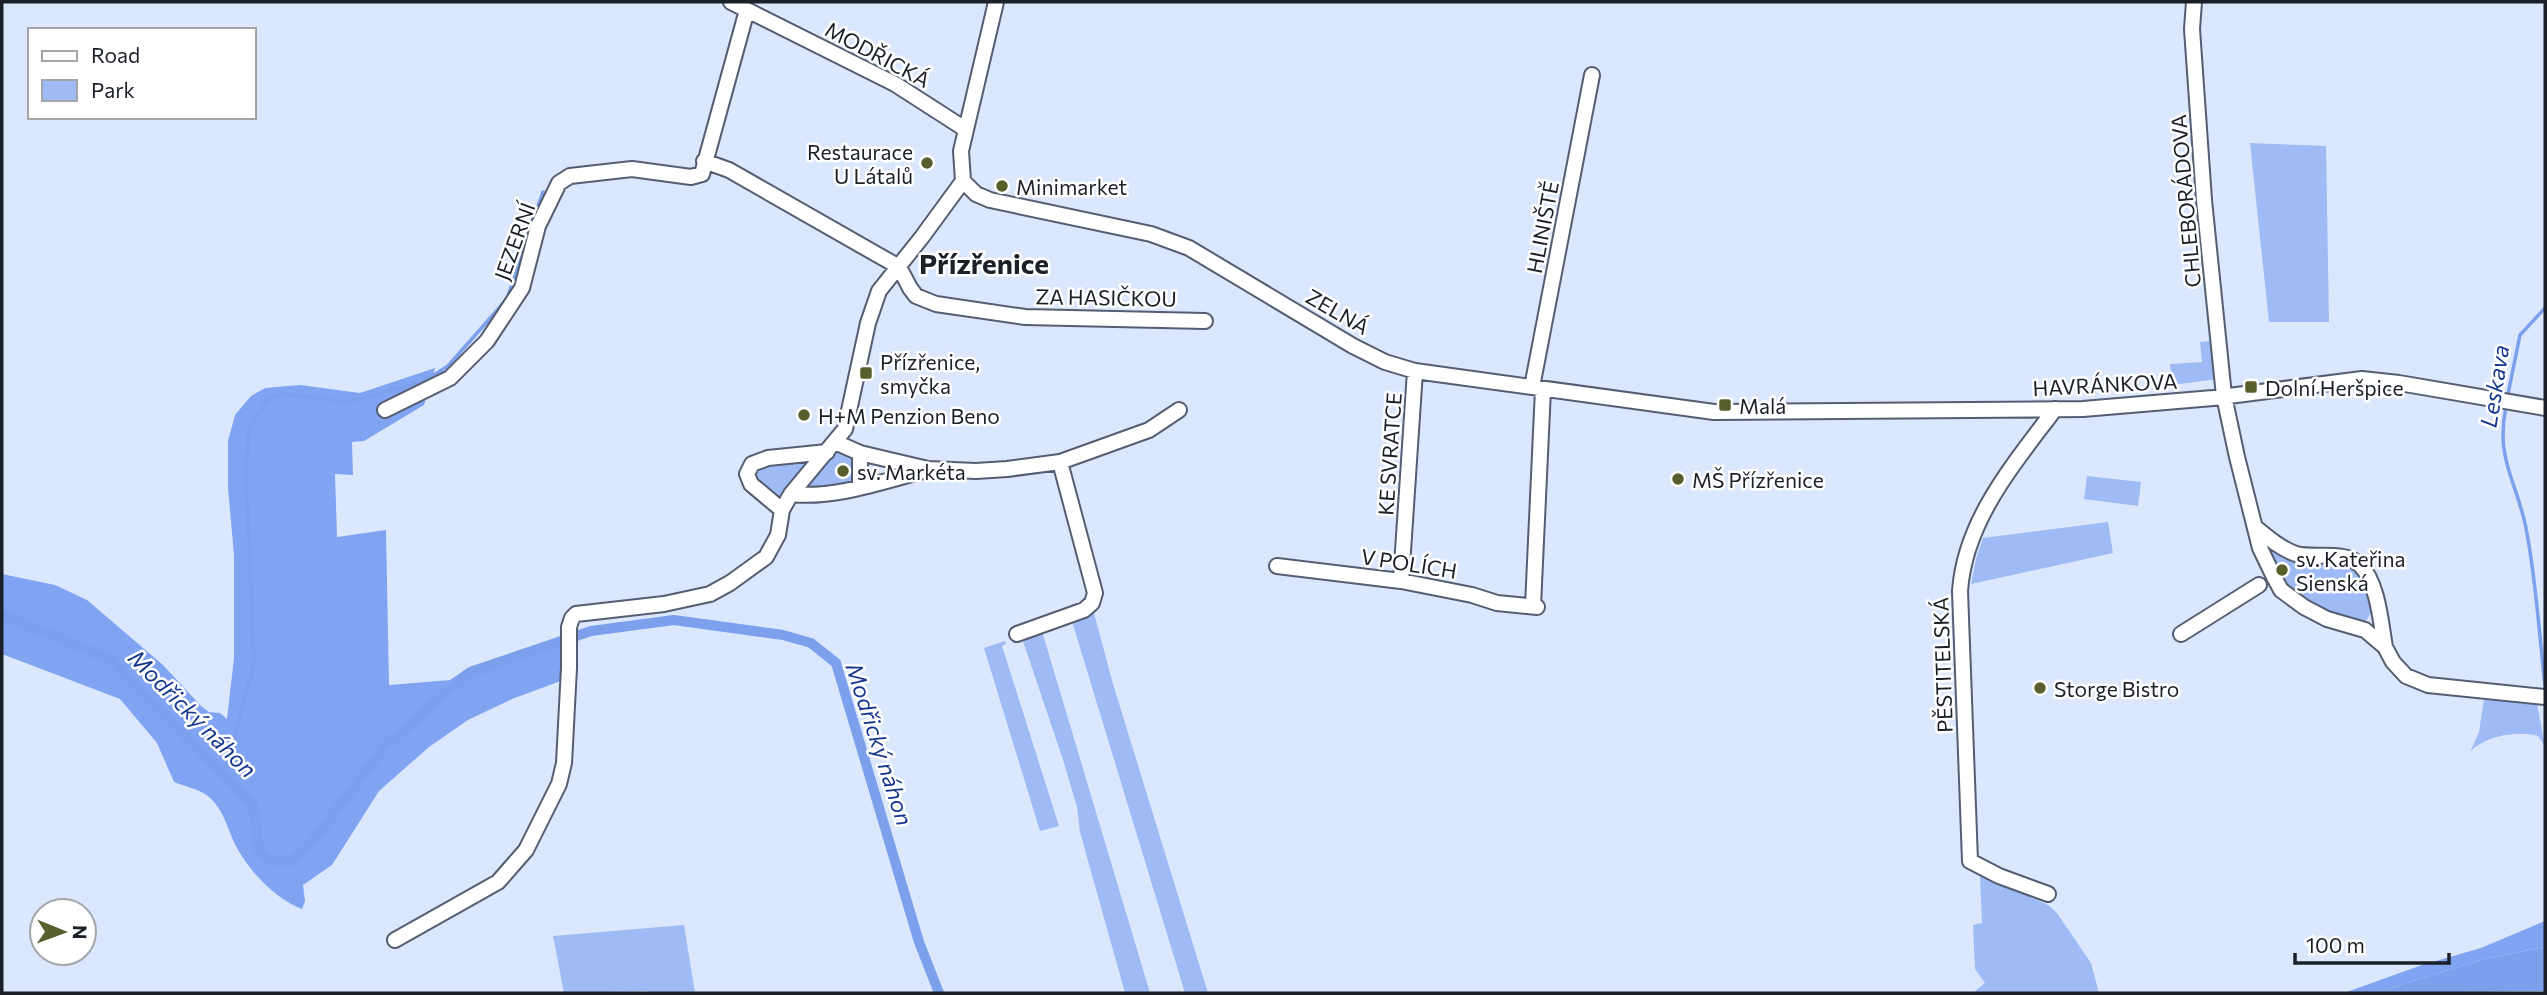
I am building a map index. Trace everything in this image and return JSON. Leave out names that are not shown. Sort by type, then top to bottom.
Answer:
[{"type":"street","name":"MODŘICKÁ","points":[[731,2],[895,84],[965,129]]},
{"type":"street","points":[[395,940],[498,881],[527,849],[559,784],[564,763],[569,627],[572,618],[576,614],[664,604],[710,594],[766,557],[778,535],[782,510],[790,494],[845,429],[868,323],[877,296],[963,181],[961,151],[965,129],[996,2]]},
{"type":"street","name":"CHLEBORÁDOVA","points":[[2194,2],[2192,29],[2204,200],[2224,396],[2236,457],[2267,581],[2304,607],[2327,619],[2365,630],[2385,647]]},
{"type":"street","points":[[747,10],[705,161],[729,170],[898,267]]},
{"type":"street","name":"HLINIŠTĚ","points":[[1538,388],[1592,75]]},
{"type":"street","name":"JEZERNÍ","points":[[385,410],[450,378],[487,341],[522,288],[538,226],[559,183],[570,176],[632,169],[691,177],[702,174],[705,161]]},
{"type":"street","name":"ZELNÁ","points":[[963,181],[976,194],[990,200],[1151,234],[1189,248],[1353,346],[1385,362],[1415,371],[1714,412]]},
{"type":"street","name":"ZA HASIČKOU","points":[[898,267],[916,296],[936,304],[1025,317],[1205,320]]},
{"type":"street","name":"KE SVRATCE","points":[[1401,581],[1415,371]]},
{"type":"street","name":"HAVRÁNKOVA","points":[[1714,412],[2127,406],[2362,379],[2545,408]]},
{"type":"street","name":"V POLÍCH","points":[[1277,566],[1401,581],[1472,595],[1497,603],[1535,607],[1538,388]]},
{"type":"street","name":"PĚSTITELSKÁ","points":[[2048,894],[1999,876],[1970,861],[1960,591],[1966,553],[1984,511],[2007,473],[2055,409]]},
{"type":"street","points":[[782,510],[751,484],[747,474],[752,464],[768,458],[831,447],[928,470],[976,471],[1059,462],[1149,430],[1179,410]]},
{"type":"street","points":[[860,453],[860,487]]},
{"type":"street","points":[[1017,634],[1084,610],[1092,603],[1095,593],[1059,462]]},
{"type":"street","points":[[790,494],[804,495],[860,487],[928,470]]},
{"type":"street","points":[[2255,527],[2273,542],[2295,554],[2347,558],[2360,565],[2379,606],[2385,647],[2393,662],[2406,676],[2428,685],[2541,697]]},
{"type":"street","points":[[2181,634],[2267,581]]},
{"type":"green space","points":[[2250,143],[2326,146],[2329,322],[2269,322]]},
{"type":"green space","points":[[2212,341],[2217,379],[2172,385],[2170,364],[2202,362],[2200,342]]},
{"type":"green space","points":[[839,450],[853,454],[857,475],[852,485],[801,491],[811,477]]},
{"type":"green space","points":[[808,456],[810,461],[781,500],[754,482],[754,467]]},
{"type":"green space","points":[[2087,476],[2141,482],[2138,506],[2084,499]]},
{"type":"green space","points":[[2108,522],[2113,553],[1971,584],[1983,538]]},
{"type":"green space","points":[[2272,547],[2298,560],[2341,565],[2356,572],[2368,592],[2373,610],[2364,624],[2319,609],[2299,597],[2277,573],[2267,550]]},
{"type":"green space","points":[[1093,609],[1113,684],[1208,993],[1185,993],[1071,618]]},
{"type":"green space","points":[[1041,628],[1150,993],[1125,993],[1080,832],[1077,807],[1022,638]]},
{"type":"green space","points":[[1005,641],[1006,644],[1002,646],[1059,826],[1040,831],[984,648]]},
{"type":"green space","points":[[2484,699],[2537,704],[2545,746],[2538,736],[2511,734],[2492,738],[2470,752],[2479,732]]},
{"type":"green space","points":[[1980,874],[2048,905],[2057,913],[2091,963],[2099,993],[1973,993],[1985,983],[1975,969],[1973,925],[1982,923]]},
{"type":"green space","points":[[684,925],[695,993],[564,993],[553,936]]},
{"type":"shaded area","points":[[435,368],[424,405],[364,441],[352,442],[353,475],[335,474],[337,537],[386,530],[389,685],[450,680],[469,667],[564,635],[566,679],[512,699],[468,720],[429,747],[379,791],[332,865],[303,885],[305,901],[302,909],[282,898],[255,874],[241,855],[220,811],[211,799],[202,792],[174,782],[157,743],[120,699],[2,654],[2,574],[55,585],[87,600],[163,665],[201,706],[209,712],[220,713],[227,719],[234,658],[234,555],[228,488],[228,441],[235,415],[251,396],[265,388],[300,385],[360,393]]},
{"type":"shaded area","points":[[2545,921],[2545,947],[2484,959],[2375,993],[2344,993],[2422,965],[2481,948]]},
{"type":"shaded area","points":[[2545,947],[2545,991],[2375,993],[2484,959]]},
{"type":"waterway","points":[[533,220],[543,192]]},
{"type":"waterway","points":[[224,774],[254,664],[246,472],[249,431],[256,416],[268,399],[285,394],[348,402],[423,382],[448,366],[507,299],[530,230]]},
{"type":"waterway","name":"Leskava","points":[[2507,399],[2520,335],[2545,308]]},
{"type":"waterway","name":"Leskava","points":[[2506,407],[2503,425],[2505,456],[2522,512],[2529,547],[2545,685]]},
{"type":"waterway","name":"Modřický náhon","points":[[2,615],[112,660],[253,804],[259,850],[273,861],[291,861],[307,849],[386,745],[469,673],[591,631],[674,620],[783,635],[811,643],[836,663],[919,942],[939,993]]},
{"type":"place","name":"Restaurace U Látalů","points":[[927,163]]},
{"type":"place","name":"Minimarket","points":[[1002,186]]},
{"type":"place","name":"Přízřenice, smyčka","points":[[866,373]]},
{"type":"place","name":"Dolní Heršpice","points":[[2251,387]]},
{"type":"place","name":"Malá","points":[[1725,405]]},
{"type":"place","name":"H+M Penzion Beno","points":[[804,415]]},
{"type":"place","name":"sv. Markéta","points":[[843,471]]},
{"type":"place","name":"MŠ Přízřenice","points":[[1678,479]]},
{"type":"place","name":"sv. Kateřina Sienská","points":[[2282,570]]},
{"type":"place","name":"Storge Bistro","points":[[2040,688]]},
{"type":"district","name":"Přízřenice","points":[[984,263]]}]
